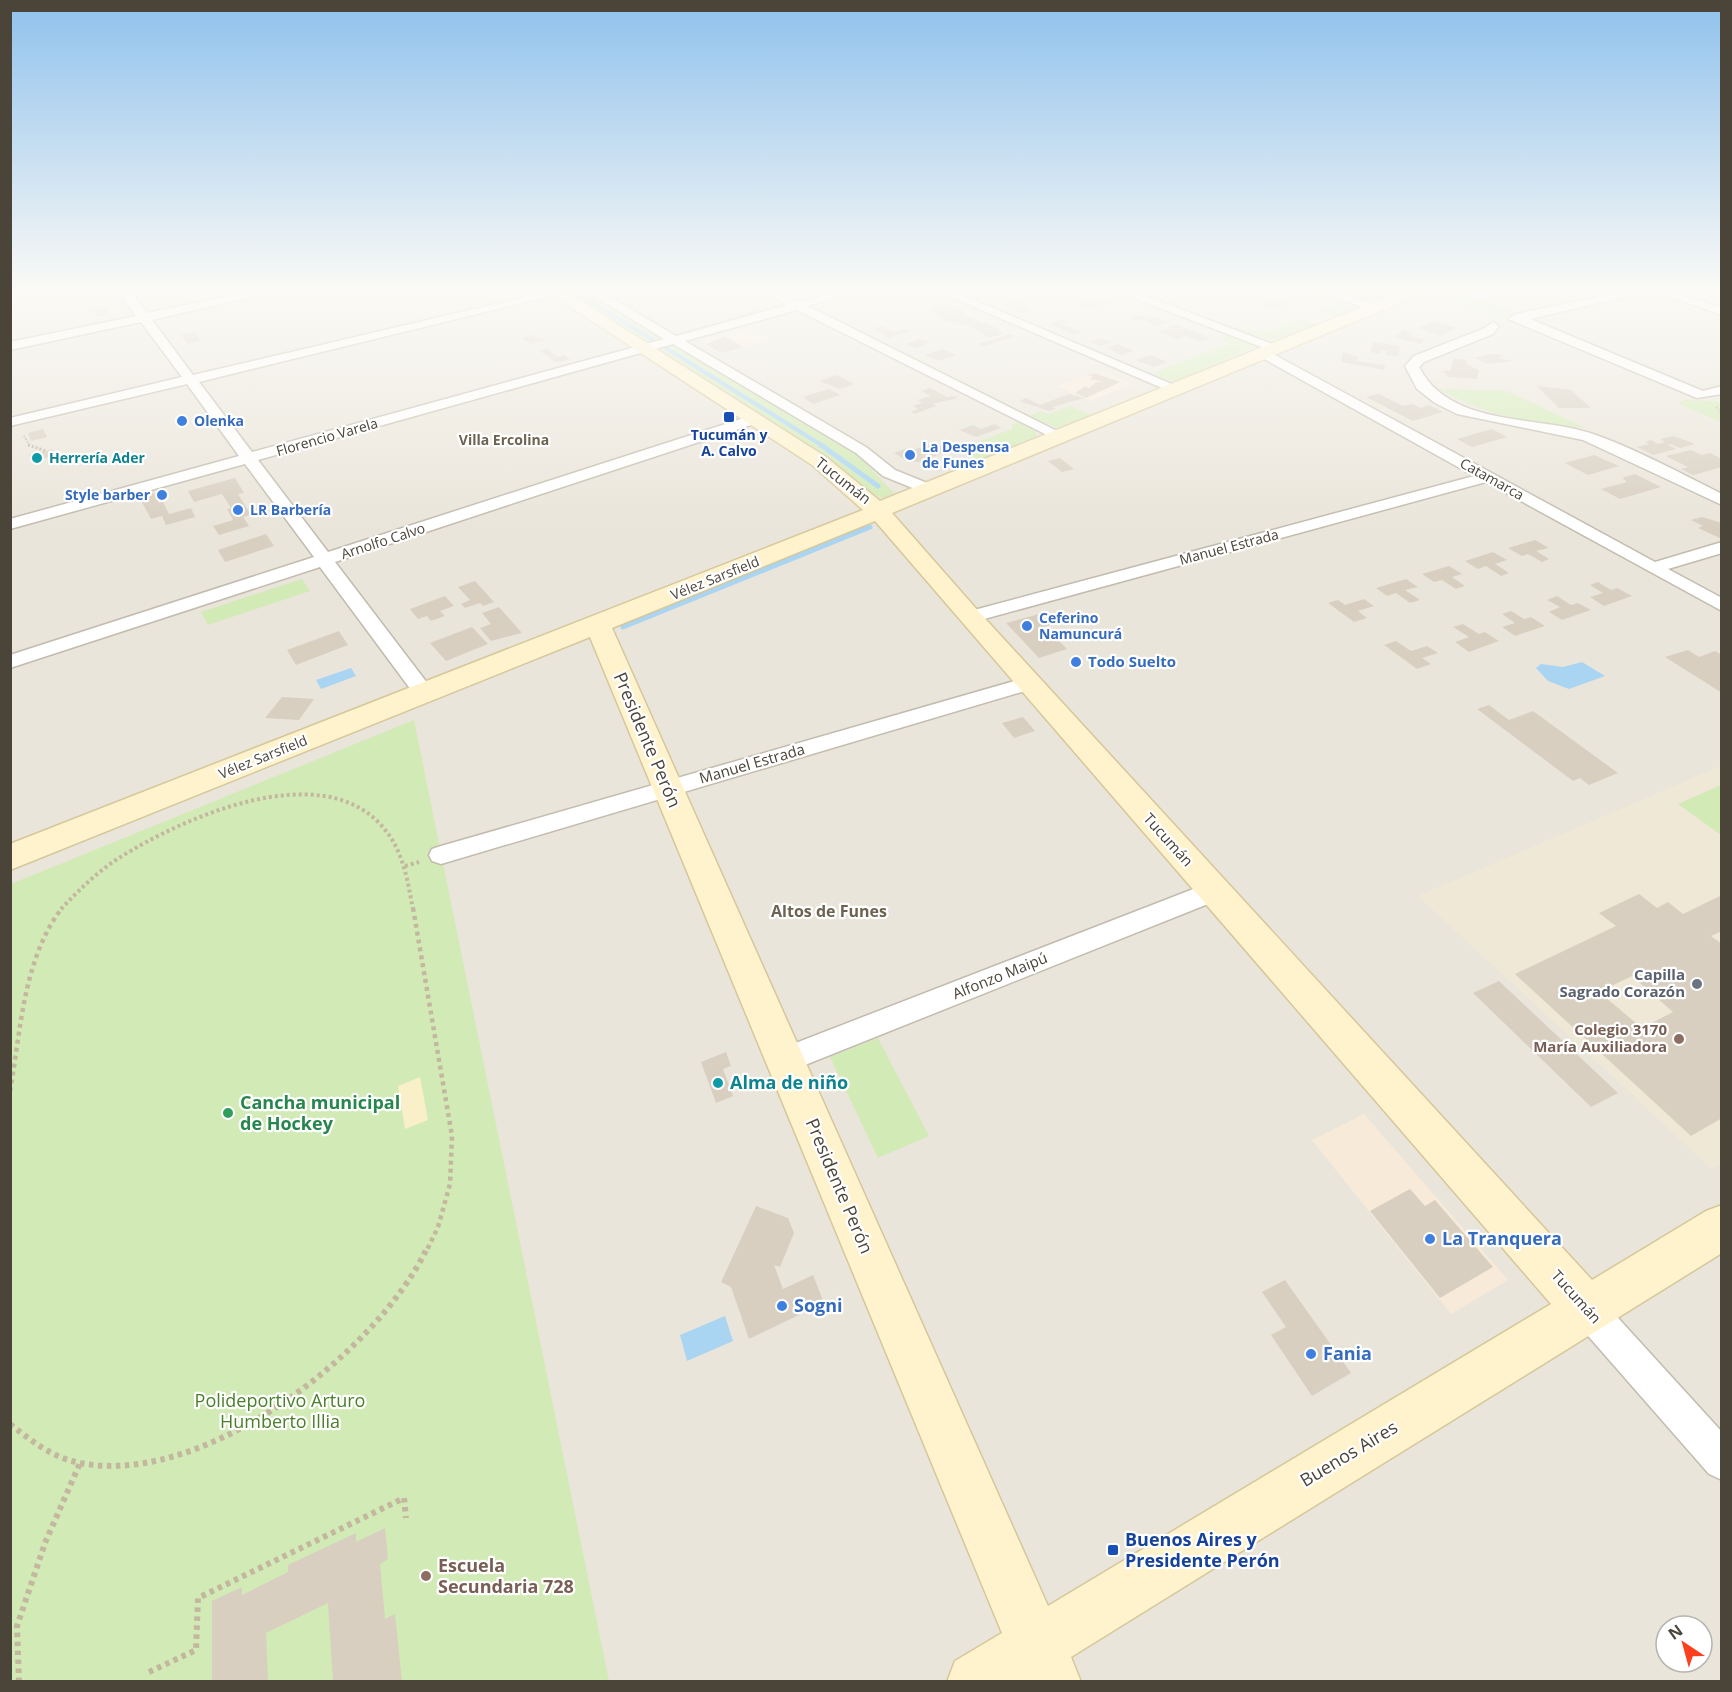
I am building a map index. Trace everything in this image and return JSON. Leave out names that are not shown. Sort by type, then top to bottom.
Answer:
[{"type":"main road","name":"Tucumán","points":[[678,370],[843,478],[880,510],[1028,683],[1587,1309]]},
{"type":"main road","name":"Vélez Sarsfield","points":[[10,858],[598,625],[880,510],[926,488],[1218,370]]},
{"type":"main road","name":"Presidente Perón","points":[[598,625],[1044,1663]]},
{"type":"main road","name":"Buenos Aires","points":[[976,1682],[1044,1663],[1587,1309],[1722,1227]]},
{"type":"street","points":[[182,370],[424,693]]},
{"type":"street","points":[[14,422],[232,370]]},
{"type":"street","name":"Florencio Varela","points":[[10,524],[566,370]]},
{"type":"street","name":"Tucumán","points":[[726,370],[861,450],[889,472],[926,488]]},
{"type":"street","points":[[926,370],[1058,435]]},
{"type":"street","points":[[1130,370],[1173,388]]},
{"type":"street","name":"Catamarca","points":[[1302,370],[1487,477],[1722,606]]},
{"type":"street","points":[[1413,370],[1414,374],[1436,398],[1477,416],[1589,437],[1722,500]]},
{"type":"street","points":[[1642,370],[1702,395],[1722,390]]},
{"type":"street","name":"Arnolfo Calvo","points":[[10,662],[755,419]]},
{"type":"street","name":"Tucumán","points":[[889,472],[896,489],[904,498]]},
{"type":"street","name":"Manuel Estrada","points":[[970,617],[1487,477]]},
{"type":"street","points":[[1652,568],[1722,547]]},
{"type":"street","name":"Manuel Estrada","points":[[441,855],[1028,683]]},
{"type":"street","name":"Alfonzo Maipú","points":[[785,1060],[1214,891]]},
{"type":"street","name":"Tucumán","points":[[1587,1309],[1722,1461]]},
{"type":"path","points":[[14,422],[29,446],[46,451]]},
{"type":"path","points":[[10,1090],[34,966],[42,941],[61,908],[93,878],[129,852],[166,831],[213,811],[257,799],[295,795],[329,798],[358,807],[379,823],[396,842],[405,866],[453,1136],[450,1183],[435,1234],[406,1286],[365,1338],[317,1382],[257,1420],[192,1450],[130,1466],[80,1463],[32,1443],[10,1424]]},
{"type":"path","points":[[19,1682],[17,1626],[45,1543],[80,1463]]},
{"type":"path","points":[[149,1672],[196,1650],[198,1598],[404,1498],[406,1518]]},
{"type":"shaded area","points":[[11,370],[1721,370],[1721,1681],[11,1682]]},
{"type":"shaded area","points":[[1100,370],[1133,384],[1090,401],[1057,386]]},
{"type":"shaded area","points":[[962,453],[973,459],[939,473],[927,466]]},
{"type":"shaded area","points":[[1721,766],[1721,1164],[1712,1169],[1418,896]]},
{"type":"shaded area","points":[[1364,1114],[1508,1280],[1451,1314],[1312,1140]]},
{"type":"green space","points":[[692,370],[716,370],[816,431],[852,449],[894,493],[885,498],[878,497],[864,489],[838,466]]},
{"type":"green space","points":[[1161,370],[1203,370],[1178,381],[1163,380],[1153,373]]},
{"type":"green space","points":[[1438,389],[1507,391],[1585,428],[1509,417],[1457,399]]},
{"type":"green space","points":[[1686,400],[1715,401],[1721,404],[1721,422],[1677,403]]},
{"type":"green space","points":[[1071,406],[1091,415],[1057,428],[1029,416],[1041,411],[1048,414]]},
{"type":"green space","points":[[1018,422],[1034,430],[1037,436],[977,461],[956,450],[1012,429],[1012,424]]},
{"type":"green space","points":[[302,579],[310,591],[208,625],[201,612]]},
{"type":"green space","name":"Polideportivo Arturo Humberto Illia","points":[[414,720],[609,1681],[11,1682],[11,884]]},
{"type":"green space","points":[[1721,785],[1721,835],[1678,804]]},
{"type":"green space","points":[[878,1038],[929,1136],[878,1158],[830,1057]]},
{"type":"sand","points":[[420,1077],[428,1120],[405,1129],[398,1086]]},
{"type":"water","points":[[1582,662],[1605,676],[1569,689],[1548,681],[1536,668],[1541,664],[1563,667]]},
{"type":"water","points":[[351,668],[356,676],[321,689],[316,680]]},
{"type":"water","points":[[725,1316],[733,1341],[687,1361],[680,1335]]},
{"type":"building","points":[[1479,370],[1477,379],[1449,377],[1443,371]]},
{"type":"building","points":[[1095,373],[1120,382],[1086,398],[1075,393],[1085,386],[1089,388],[1096,382],[1104,382],[1089,379],[1093,377],[1088,375]]},
{"type":"building","points":[[837,375],[854,384],[840,389],[819,381]]},
{"type":"building","points":[[1537,386],[1571,390],[1591,408],[1559,408]]},
{"type":"building","points":[[930,388],[947,397],[958,398],[933,404],[936,406],[914,414],[911,412],[918,409],[913,406],[922,403],[918,400],[931,396],[921,391]]},
{"type":"building","points":[[829,389],[840,395],[813,404],[803,397]]},
{"type":"building","points":[[1069,394],[1084,398],[1052,407],[1056,409],[1049,411],[1019,401],[1026,398],[1040,405]]},
{"type":"building","points":[[1379,394],[1403,406],[1412,404],[1421,408],[1429,405],[1443,412],[1413,421],[1366,397]]},
{"type":"building","points":[[995,424],[1001,428],[976,437],[959,430],[973,425],[981,429]]},
{"type":"building","points":[[43,429],[47,437],[31,441],[28,433]]},
{"type":"building","points":[[1492,429],[1507,437],[1472,447],[1457,439]]},
{"type":"building","points":[[1673,436],[1695,444],[1680,448],[1671,444],[1668,445],[1676,449],[1653,455],[1637,447],[1649,444],[1645,442],[1651,440],[1658,444],[1665,442],[1660,439]]},
{"type":"building","points":[[935,442],[949,451],[918,462],[907,461],[894,453],[908,448],[913,450]]},
{"type":"building","name":"Herrería Ader","points":[[53,449],[56,455],[32,462],[29,455]]},
{"type":"building","points":[[1691,450],[1702,455],[1710,453],[1722,459],[1722,467],[1693,475],[1681,469],[1688,467],[1666,456]]},
{"type":"building","points":[[1594,455],[1619,466],[1588,475],[1565,463]]},
{"type":"building","points":[[1060,458],[1074,469],[1062,472],[1048,461]]},
{"type":"building","points":[[1635,474],[1661,487],[1620,499],[1601,489],[1627,482],[1622,478]]},
{"type":"building","points":[[235,478],[244,493],[238,494],[251,515],[243,517],[249,526],[219,535],[213,526],[233,520],[227,509],[231,508],[222,494],[194,502],[188,491]]},
{"type":"building","points":[[166,490],[170,496],[157,500],[159,503],[163,502],[169,514],[191,508],[195,517],[166,525],[162,516],[151,519],[139,497]]},
{"type":"building","points":[[1702,517],[1722,523],[1722,539],[1698,528],[1703,526],[1691,520]]},
{"type":"building","points":[[266,534],[274,546],[225,562],[218,550]]},
{"type":"building","points":[[1535,540],[1549,548],[1536,551],[1549,559],[1542,562],[1528,554],[1522,556],[1508,548]]},
{"type":"building","points":[[1493,552],[1507,560],[1495,564],[1509,573],[1501,576],[1486,566],[1478,569],[1465,561]]},
{"type":"building","points":[[1449,566],[1462,574],[1452,577],[1465,586],[1456,589],[1442,580],[1434,582],[1422,574]]},
{"type":"building","points":[[1406,579],[1418,587],[1405,590],[1420,600],[1410,603],[1396,593],[1387,596],[1376,588]]},
{"type":"building","points":[[475,581],[494,602],[483,606],[480,603],[465,608],[461,604],[470,600],[458,587]]},
{"type":"building","points":[[1598,582],[1611,590],[1617,588],[1632,596],[1604,606],[1590,597],[1603,593],[1590,585]]},
{"type":"building","points":[[445,596],[454,606],[440,611],[445,616],[431,621],[427,616],[418,619],[410,609]]},
{"type":"building","points":[[1557,596],[1571,605],[1578,603],[1591,610],[1562,620],[1549,612],[1560,607],[1547,600]]},
{"type":"building","points":[[1364,599],[1374,606],[1358,611],[1367,618],[1354,622],[1328,603],[1338,600],[1345,605]]},
{"type":"building","points":[[499,607],[522,633],[491,641],[480,628],[491,624],[482,613]]},
{"type":"building","points":[[1511,611],[1524,619],[1531,617],[1545,626],[1515,636],[1502,627],[1515,623],[1502,614]]},
{"type":"building","points":[[1039,614],[1050,625],[1040,628],[1045,633],[1050,632],[1067,649],[1039,658],[1006,623]]},
{"type":"building","points":[[1463,624],[1479,634],[1485,632],[1499,641],[1469,652],[1455,642],[1469,637],[1453,627]]},
{"type":"building","points":[[472,627],[488,644],[446,661],[430,643]]},
{"type":"building","points":[[339,631],[348,645],[296,665],[287,650]]},
{"type":"building","points":[[1396,641],[1411,651],[1427,646],[1438,653],[1422,658],[1431,664],[1417,669],[1384,645]]},
{"type":"building","points":[[1688,650],[1699,657],[1715,651],[1722,655],[1722,693],[1665,657]]},
{"type":"building","points":[[282,697],[314,699],[299,720],[265,718]]},
{"type":"building","points":[[1489,705],[1509,720],[1533,711],[1618,773],[1589,785],[1580,778],[1573,781],[1477,709]]},
{"type":"building","points":[[1023,717],[1035,731],[1014,738],[1002,723]]},
{"type":"building","points":[[1639,894],[1657,908],[1668,902],[1683,914],[1722,895],[1722,931],[1711,936],[1722,944],[1722,1118],[1691,1136],[1515,974],[1616,926],[1599,913]],"holes":[[[1632,976],[1673,1012],[1642,1028],[1599,992]]]},
{"type":"building","points":[[1499,981],[1618,1093],[1591,1107],[1473,993]]},
{"type":"building","name":"Alma de niño","points":[[726,1052],[731,1066],[723,1069],[733,1096],[716,1103],[701,1062]]},
{"type":"building","name":"La Tranquera","points":[[1410,1189],[1425,1206],[1435,1200],[1493,1267],[1440,1298],[1370,1211]]},
{"type":"building","points":[[756,1206],[788,1218],[794,1233],[780,1267],[774,1265],[783,1289],[813,1275],[824,1303],[749,1339],[731,1287],[721,1282]]},
{"type":"building","name":"Fania","points":[[1285,1280],[1351,1373],[1312,1396],[1271,1335],[1286,1327],[1262,1292]]},
{"type":"building","points":[[385,1528],[388,1559],[380,1564],[385,1619],[395,1614],[402,1682],[333,1682],[328,1603],[266,1633],[268,1682],[212,1682],[212,1601],[242,1587],[242,1595],[288,1572],[288,1565],[356,1533],[356,1542]]},
{"type":"waterway","points":[[701,370],[823,446]]},
{"type":"waterway","points":[[821,445],[878,486]]},
{"type":"waterway","points":[[623,627],[870,527]]},
{"type":"place","name":"Tucumán y A. Calvo","points":[[729,417]]},
{"type":"place","name":"Olenka","points":[[182,421]]},
{"type":"place","name":"La Despensa de Funes","points":[[910,455]]},
{"type":"place","name":"Herrería Ader","points":[[37,458]]},
{"type":"place","name":"Style barber","points":[[162,495]]},
{"type":"place","name":"LR Barbería","points":[[238,510]]},
{"type":"place","name":"Ceferino Namuncurá","points":[[1027,626]]},
{"type":"place","name":"Todo Suelto","points":[[1076,662]]},
{"type":"place","name":"Capilla Sagrado Corazón","points":[[1697,984]]},
{"type":"place","name":"Colegio 3170 María Auxiliadora","points":[[1679,1039]]},
{"type":"place","name":"Alma de niño","points":[[718,1083]]},
{"type":"place","name":"Cancha municipal de Hockey","points":[[228,1113]]},
{"type":"place","name":"La Tranquera","points":[[1430,1239]]},
{"type":"place","name":"Sogni","points":[[782,1306]]},
{"type":"place","name":"Fania","points":[[1311,1354]]},
{"type":"place","name":"Buenos Aires y Presidente Perón","points":[[1113,1550]]},
{"type":"place","name":"Escuela Secundaria 728","points":[[426,1576]]},
{"type":"district","name":"Villa Ercolina","points":[[504,440]]},
{"type":"district","name":"Altos de Funes","points":[[829,911]]}]
